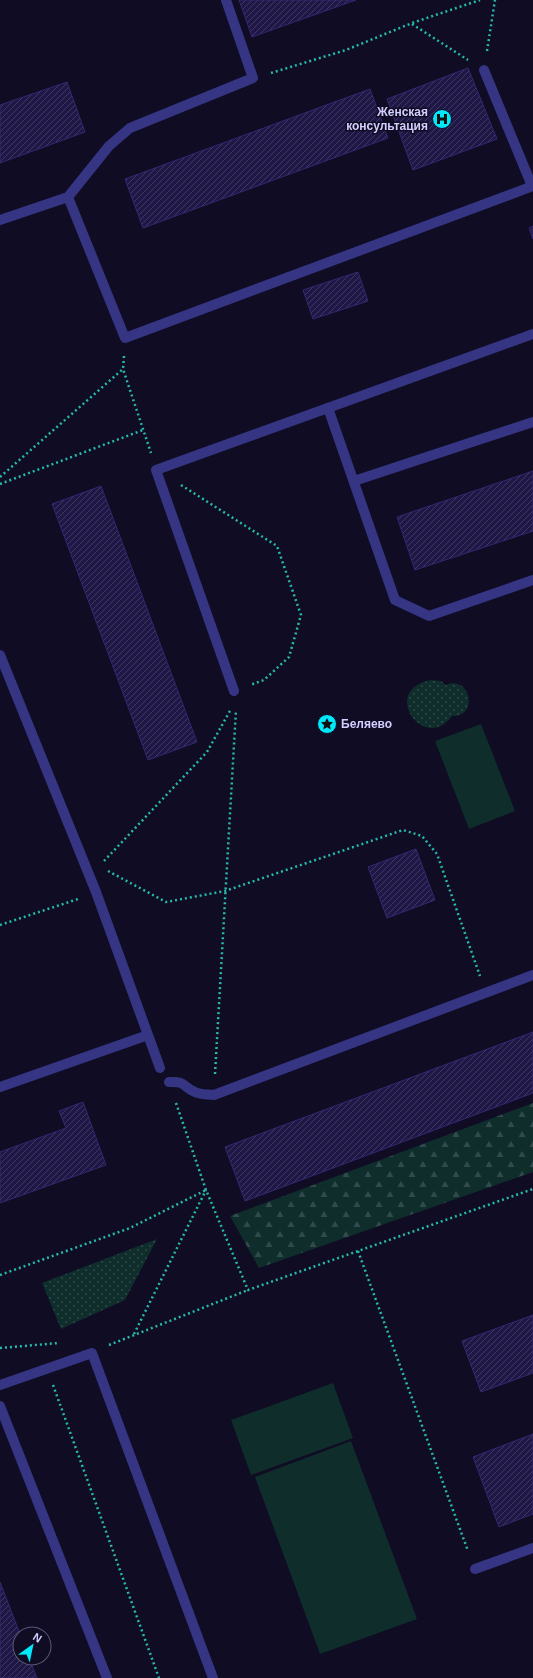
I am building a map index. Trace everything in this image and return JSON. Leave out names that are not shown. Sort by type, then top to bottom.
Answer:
[{"type":"lane","points":[[0,220],[68,197],[109,146],[130,128],[253,78],[226,0]]},
{"type":"lane","points":[[68,197],[125,338],[533,186],[484,70]]},
{"type":"lane","points":[[234,691],[156,470],[533,334]]},
{"type":"lane","points":[[328,408],[395,600],[429,616],[533,580]]},
{"type":"lane","points":[[354,481],[533,422]]},
{"type":"lane","points":[[0,655],[96,892],[160,1068]]},
{"type":"lane","points":[[169,1082],[177,1082],[185,1085],[194,1092],[214,1095],[533,975]]},
{"type":"lane","points":[[0,1087],[148,1034]]},
{"type":"lane","points":[[0,1385],[92,1353],[213,1678]]},
{"type":"lane","points":[[0,1406],[107,1678]]},
{"type":"lane","points":[[475,1569],[533,1548]]},
{"type":"path","points":[[253,78],[346,50],[412,23],[480,0]]},
{"type":"path","points":[[412,23],[484,70],[495,0]]},
{"type":"path","points":[[125,338],[123,369],[156,470],[277,546],[301,615],[289,657],[264,680],[234,691]]},
{"type":"path","points":[[0,477],[123,369]]},
{"type":"path","points":[[0,484],[144,430]]},
{"type":"path","points":[[100,866],[206,752],[234,707],[226,891],[214,1095]]},
{"type":"path","points":[[81,856],[166,902],[226,891],[403,830],[422,836],[437,854],[486,993]]},
{"type":"path","points":[[0,925],[96,892]]},
{"type":"path","points":[[169,1082],[206,1190],[248,1290]]},
{"type":"path","points":[[0,1348],[74,1342],[86,1346],[92,1353],[134,1334],[248,1290],[533,1189]]},
{"type":"path","points":[[0,1275],[130,1228],[206,1190]]},
{"type":"path","points":[[134,1334],[206,1190]]},
{"type":"path","points":[[358,1252],[475,1569]]},
{"type":"path","points":[[47,1369],[159,1678]]},
{"type":"green space","points":[[431,680],[441,681],[446,685],[454,683],[461,685],[466,690],[469,704],[461,715],[452,716],[441,726],[430,728],[419,724],[412,716],[407,706],[408,695],[416,686]]},
{"type":"green space","points":[[481,724],[515,811],[469,829],[435,741]]},
{"type":"green space","points":[[533,1103],[533,1172],[259,1268],[230,1216]]},
{"type":"green space","points":[[157,1239],[125,1300],[61,1329],[42,1283]]},
{"type":"green space","points":[[333,1383],[353,1438],[251,1475],[231,1420]]},
{"type":"green space","points":[[351,1441],[417,1619],[320,1654],[255,1477]]},
{"type":"building","points":[[239,0],[356,0],[252,37]]},
{"type":"building","name":"Женская консультация","points":[[468,68],[497,139],[413,170],[387,99]]},
{"type":"building","points":[[67,82],[85,132],[0,163],[0,105]]},
{"type":"building","points":[[370,89],[388,138],[143,228],[125,179]]},
{"type":"building","points":[[533,226],[533,239],[529,228]]},
{"type":"building","points":[[358,272],[368,301],[313,319],[303,290]]},
{"type":"building","points":[[533,471],[533,531],[415,570],[397,517]]},
{"type":"building","points":[[101,486],[197,742],[148,760],[52,504]]},
{"type":"building","points":[[416,849],[435,900],[387,918],[368,867]]},
{"type":"building","points":[[533,1032],[533,1093],[245,1201],[225,1147]]},
{"type":"building","points":[[83,1102],[106,1165],[0,1203],[0,1152],[66,1128],[59,1111]]},
{"type":"building","points":[[533,1315],[533,1373],[481,1392],[462,1341]]},
{"type":"building","points":[[533,1434],[533,1514],[499,1527],[473,1457]]},
{"type":"building","points":[[0,1582],[17,1626],[12,1626],[12,1666],[32,1666],[37,1678],[0,1678]]},
{"type":"place","name":"Женская консультация","points":[[442,119]]},
{"type":"place","name":"Беляево","points":[[327,724]]}]
